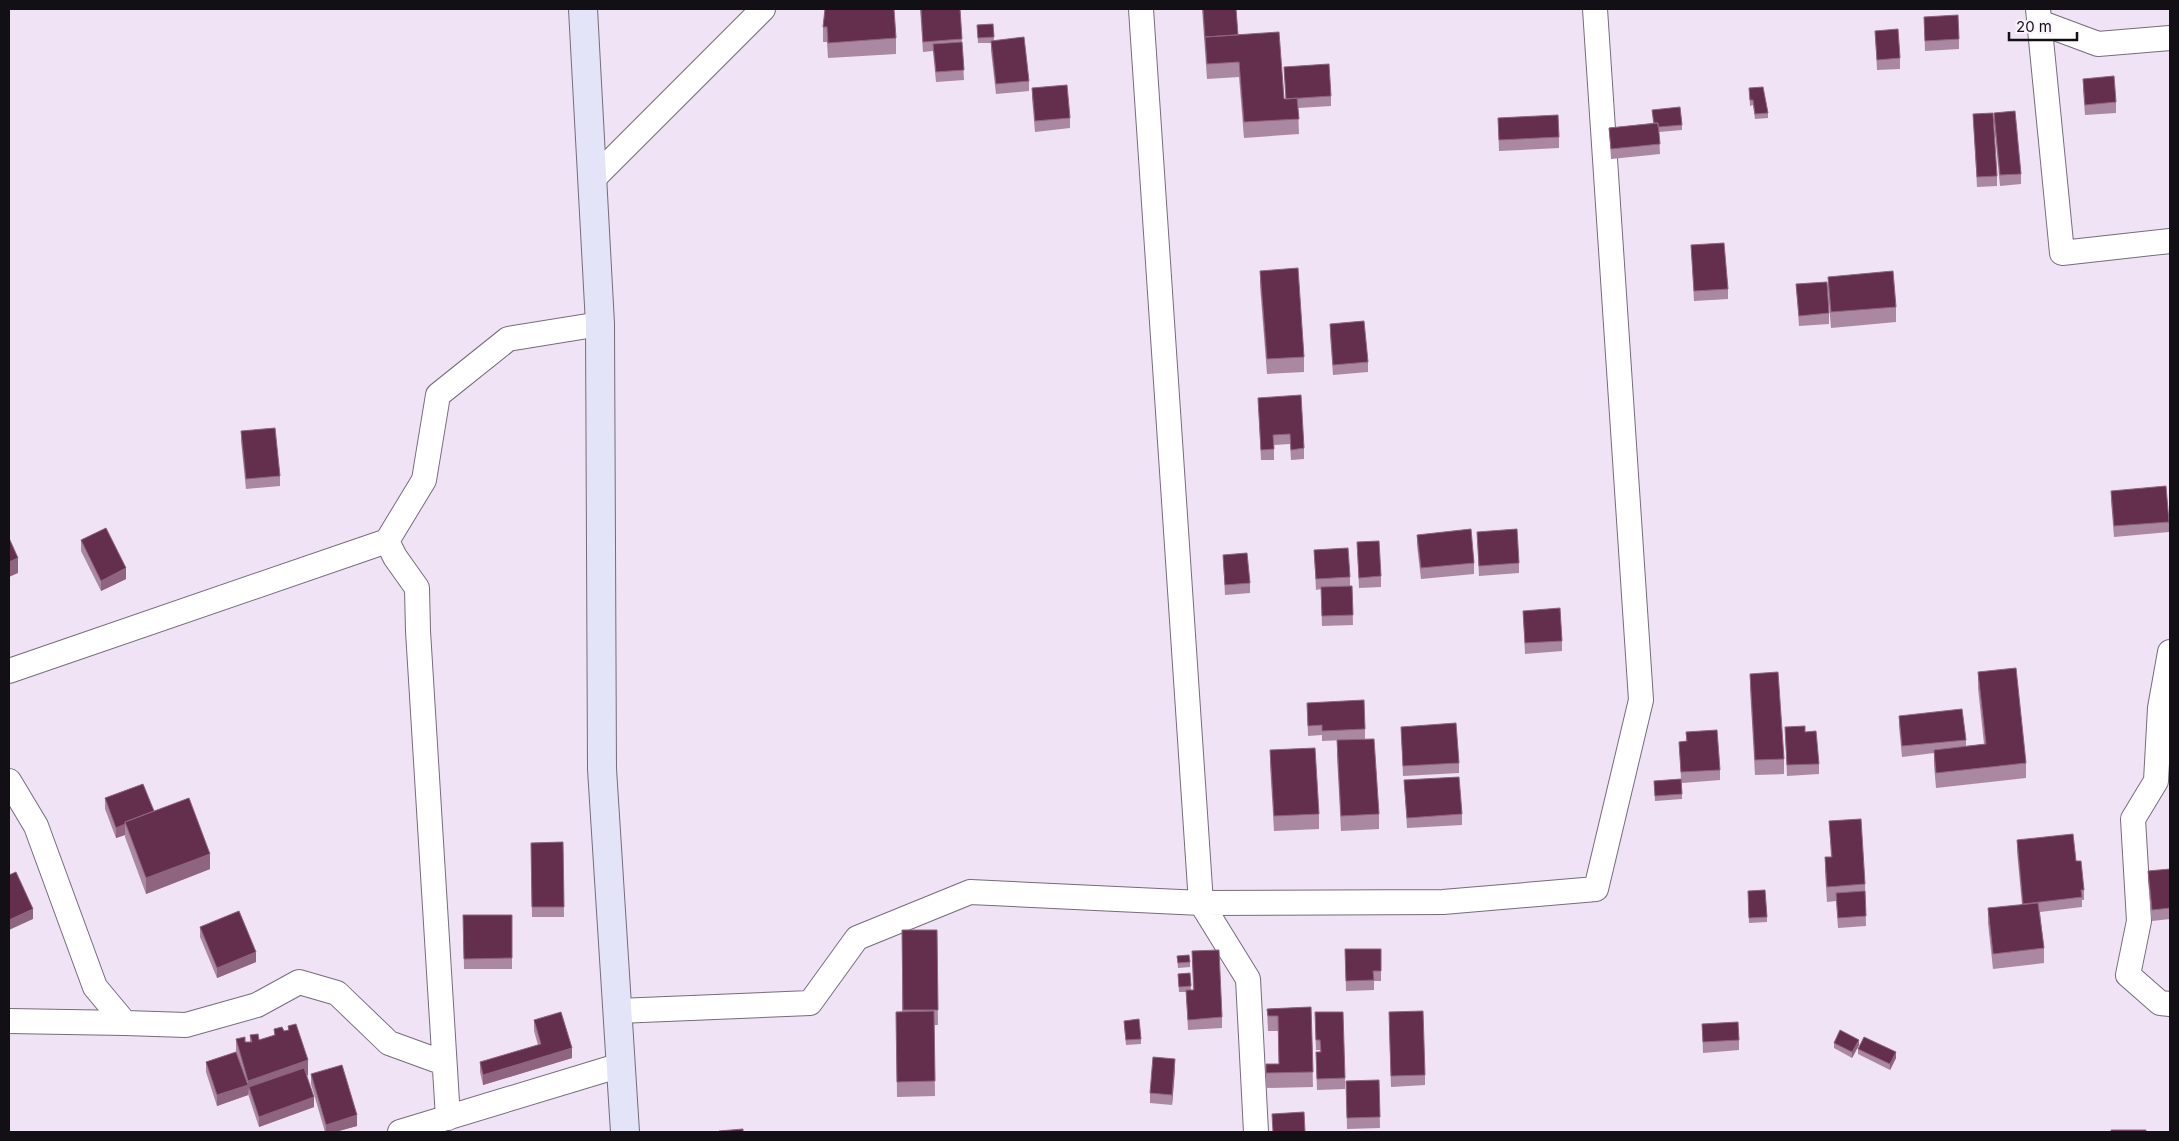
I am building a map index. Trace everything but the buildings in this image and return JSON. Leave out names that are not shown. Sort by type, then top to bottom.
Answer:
[{"type":"street","points":[[584,9],[600,324],[602,769],[625,1132]]},
{"type":"street","points":[[592,180],[763,9]]},
{"type":"street","points":[[1142,9],[1201,904],[1248,979],[1256,1132]]},
{"type":"street","points":[[618,1011],[810,1003],[857,938],[970,892],[1201,904],[1443,902],[1596,889],[1640,700],[1596,9]]},
{"type":"street","points":[[2038,16],[2098,44],[2170,38]]},
{"type":"street","points":[[2038,16],[2062,253],[2170,241]]},
{"type":"street","points":[[9,671],[387,541],[424,480],[438,395],[508,339],[600,324]]},
{"type":"street","points":[[387,541],[395,557],[417,588],[418,631],[448,1118]]},
{"type":"street","points":[[2170,652],[2160,708],[2156,781],[2133,819],[2139,921],[2128,975],[2160,1003],[2170,1004]]},
{"type":"street","points":[[9,781],[36,826],[95,987],[125,1023]]},
{"type":"street","points":[[9,1021],[186,1025],[257,1005],[299,982],[337,993],[389,1043],[444,1063]]},
{"type":"street","points":[[400,1132],[621,1065]]}]
